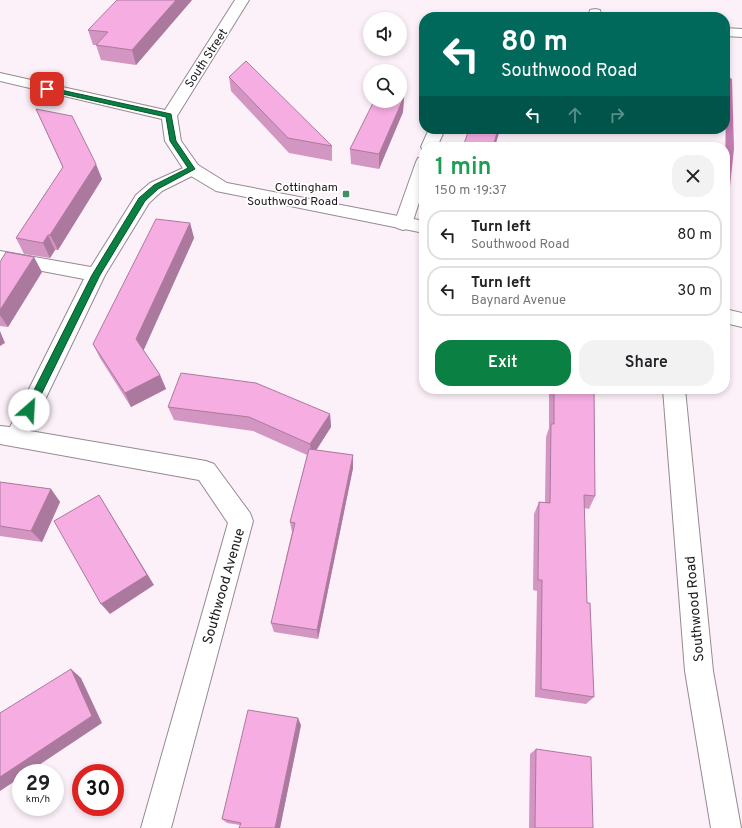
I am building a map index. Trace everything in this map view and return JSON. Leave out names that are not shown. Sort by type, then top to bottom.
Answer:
[{"type":"street","name":"South Street","points":[[169,116],[242,0]]},
{"type":"street","points":[[730,32],[742,33]]},
{"type":"street","points":[[0,77],[169,116],[173,141],[192,169],[222,187],[419,226]]},
{"type":"street","name":"Southwood Avenue","points":[[156,828],[241,521],[206,470],[8,436],[96,275],[142,199],[156,187],[192,169]]},
{"type":"street","points":[[403,224],[419,177]]},
{"type":"street","points":[[0,257],[96,275]]},
{"type":"street","points":[[730,317],[742,320]]},
{"type":"street","name":"Southwood Road","points":[[674,394],[699,671],[726,828]]},
{"type":"building","points":[[117,0],[176,0],[132,50],[96,45],[108,32],[88,30]]},
{"type":"building","points":[[246,61],[332,146],[288,138],[229,77]]},
{"type":"building","points":[[370,108],[399,108],[379,154],[350,149]]},
{"type":"building","points":[[36,109],[72,116],[96,164],[50,235],[48,235],[43,243],[16,238],[63,167]]},
{"type":"building","points":[[467,134],[497,134],[494,142],[465,142]]},
{"type":"building","points":[[156,219],[190,223],[136,339],[160,375],[125,393],[93,344]]},
{"type":"building","points":[[6,252],[34,257],[0,310],[0,262]]},
{"type":"building","points":[[181,373],[256,383],[330,414],[310,444],[249,417],[168,407]]},
{"type":"building","points":[[554,394],[594,394],[595,496],[584,495],[587,603],[590,603],[594,697],[541,689],[542,580],[538,580],[539,502],[550,503],[551,424],[554,424]]},
{"type":"building","points":[[309,449],[353,455],[317,630],[271,623],[295,523],[290,522]]},
{"type":"building","points":[[0,482],[51,489],[31,531],[0,526]]},
{"type":"building","points":[[99,495],[147,575],[101,604],[54,521]]},
{"type":"building","points":[[71,669],[92,716],[20,764],[12,764],[12,769],[0,777],[0,713]]},
{"type":"building","points":[[248,710],[298,718],[275,828],[239,828],[241,823],[222,819]]},
{"type":"building","points":[[536,749],[591,757],[593,828],[535,828]]},
{"type":"waterway","points":[[730,134],[730,142]]},
{"type":"place","name":"Cottingham Southwood Road","points":[[346,194]]},
{"type":"route","points":[[29,410],[96,275],[142,199],[156,187],[192,169],[173,141],[169,116],[47,89]]}]
